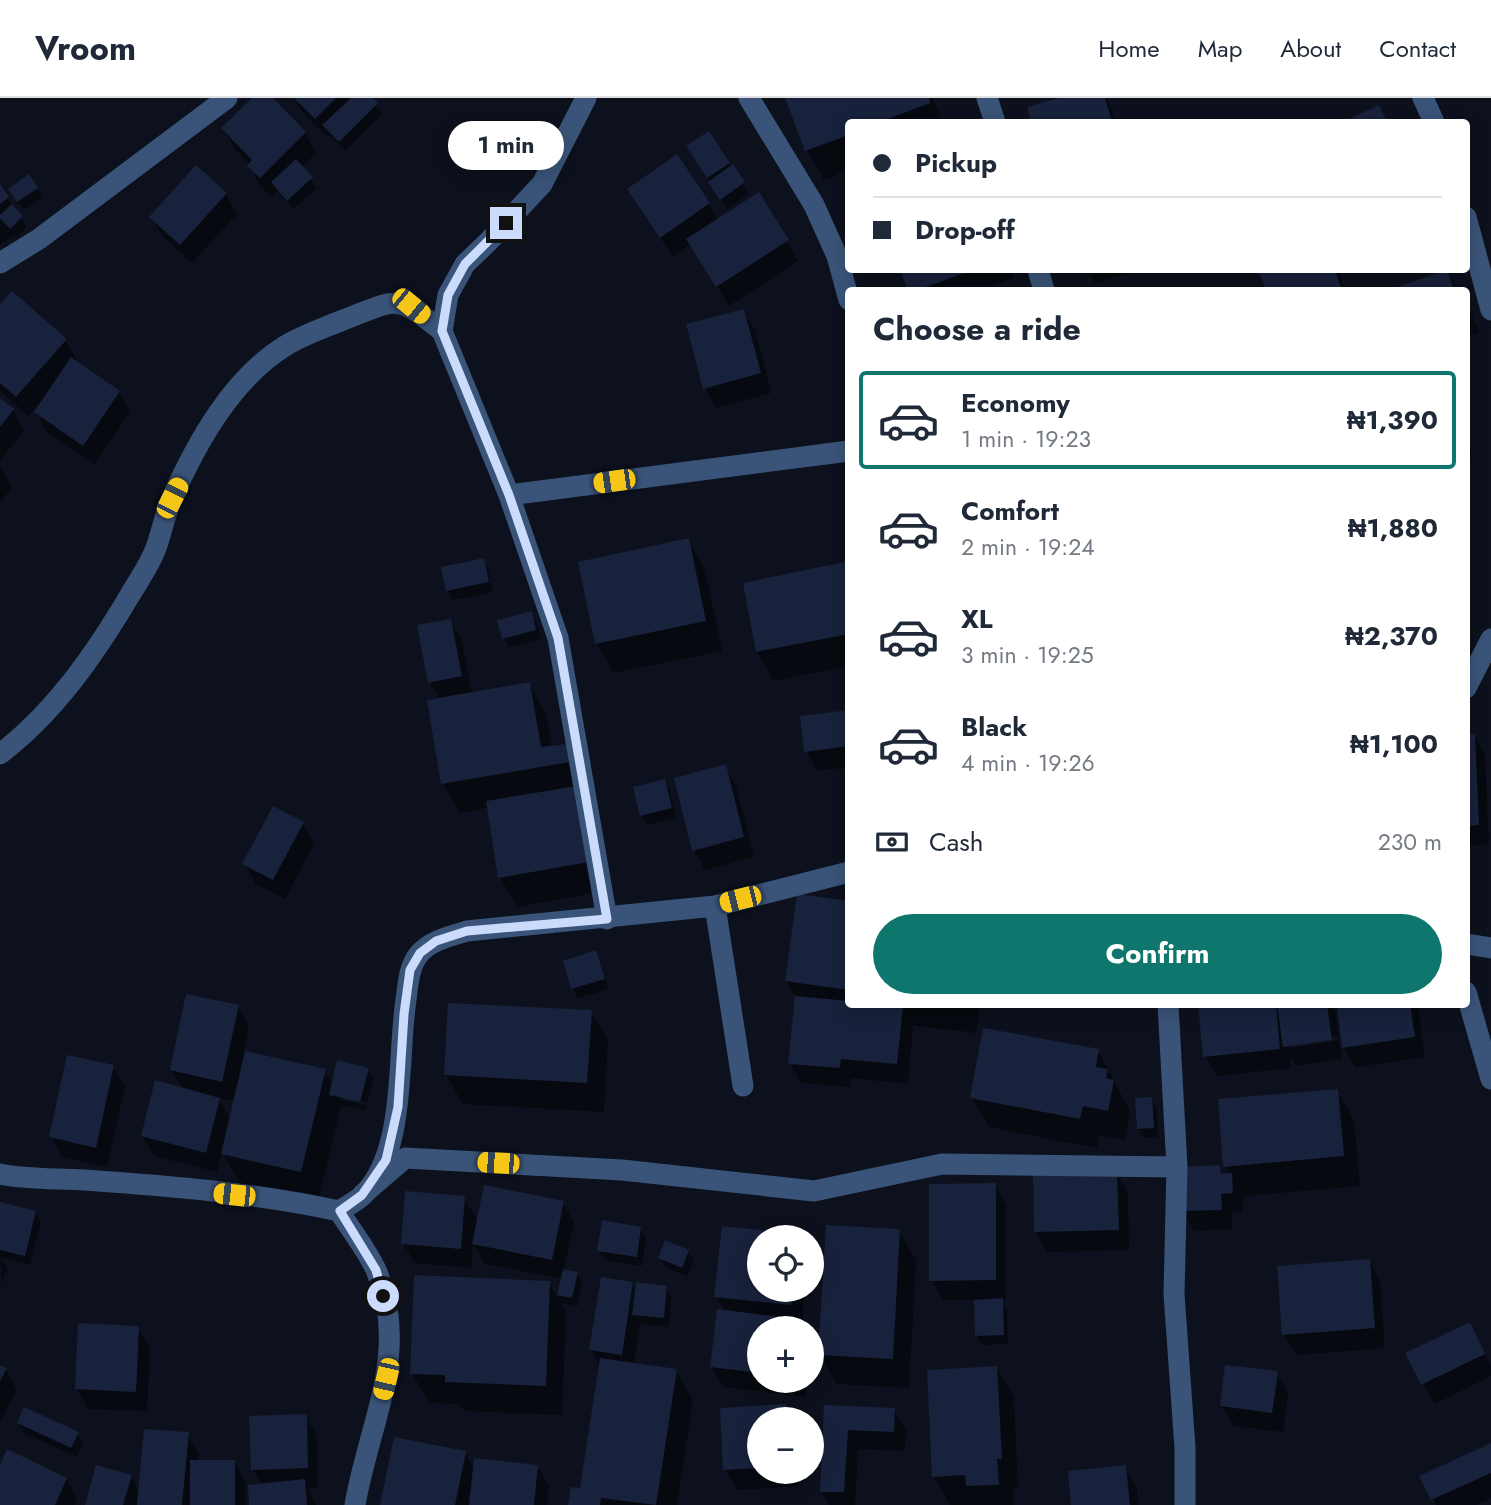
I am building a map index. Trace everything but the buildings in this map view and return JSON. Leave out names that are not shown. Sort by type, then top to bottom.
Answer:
[{"type":"street","points":[[0,263],[39,239],[227,98]]},
{"type":"street","points":[[442,331],[448,295],[465,264],[542,184],[586,98]]},
{"type":"street","points":[[748,98],[814,205],[837,256],[845,287]]},
{"type":"street","points":[[987,98],[994,119]]},
{"type":"street","points":[[1423,98],[1433,119]]},
{"type":"street","points":[[1470,232],[1491,310]]},
{"type":"street","points":[[0,754],[25,735],[73,682],[130,596],[155,551],[172,498],[200,444],[238,386],[284,347],[322,328],[398,302],[411,306],[442,331],[509,495],[558,638],[607,919]]},
{"type":"street","points":[[509,495],[845,452]]},
{"type":"street","points":[[1470,680],[1491,639]]},
{"type":"street","points":[[362,1195],[386,1160],[398,1107],[404,1014],[410,970],[420,953],[436,941],[467,931],[607,919],[715,906],[845,873]]},
{"type":"street","points":[[715,906],[743,1086]]},
{"type":"street","points":[[1470,944],[1491,947]]},
{"type":"street","points":[[1470,1006],[1491,1079]]},
{"type":"street","points":[[1168,1008],[1177,1167],[1174,1294],[1185,1448],[1185,1505]]},
{"type":"street","points":[[340,1211],[405,1158],[622,1170],[814,1191],[942,1164],[1177,1167]]},
{"type":"street","points":[[0,1174],[23,1179],[82,1180],[285,1199],[340,1211],[376,1270],[390,1321],[391,1347],[386,1379],[355,1505]]},
{"type":"route","points":[[383,1296],[376,1270],[340,1211],[362,1195],[386,1160],[398,1107],[404,1014],[410,970],[420,953],[436,941],[467,931],[607,919],[558,638],[509,495],[442,331],[448,295],[465,264],[506,223]]}]
